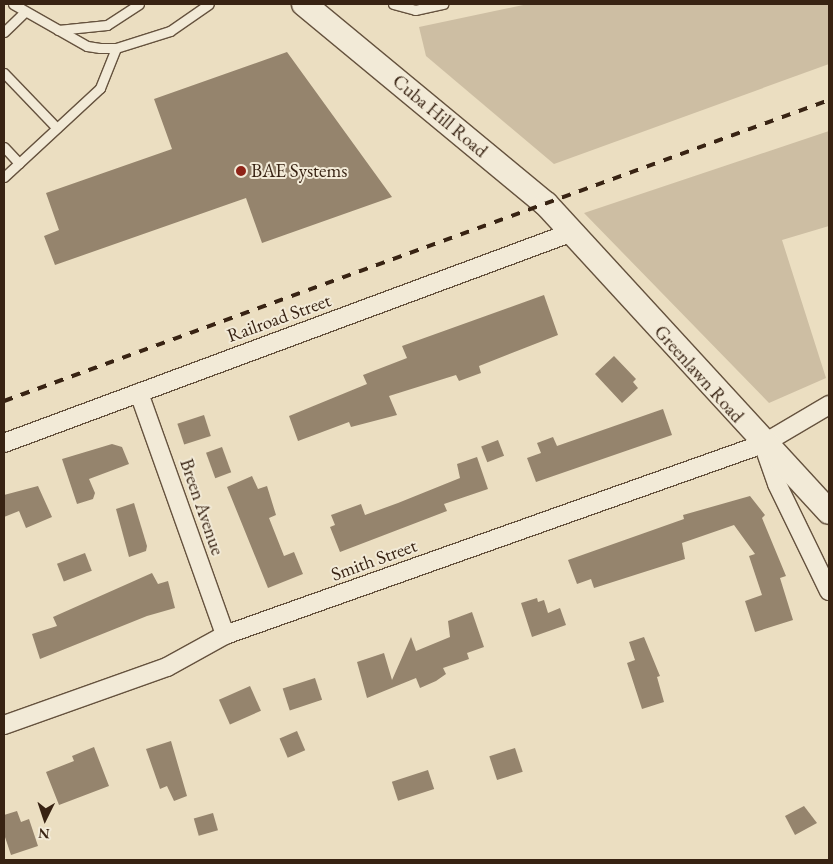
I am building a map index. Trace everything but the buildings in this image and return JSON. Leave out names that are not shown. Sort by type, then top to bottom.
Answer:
[{"type":"main road","name":"Cuba Hill Road","points":[[304,4],[546,204],[570,233]]},
{"type":"main road","name":"Greenlawn Road","points":[[570,233],[763,444],[829,512]]},
{"type":"street","name":"Railroad Street","points":[[4,443],[570,233]]},
{"type":"street","name":"Breen Avenue","points":[[139,393],[225,635]]},
{"type":"street","name":"Smith Street","points":[[4,726],[167,666],[225,635],[763,444],[829,405]]},
{"type":"street","points":[[763,444],[776,484],[829,591]]},
{"type":"lane","points":[[13,4],[24,13],[87,46],[116,48],[170,31],[209,4]]},
{"type":"lane","points":[[56,30],[107,25],[139,4]]},
{"type":"lane","points":[[393,4],[415,10],[444,4]]},
{"type":"lane","points":[[4,32],[24,13]]},
{"type":"lane","points":[[4,177],[100,88],[116,48]]},
{"type":"lane","points":[[4,73],[57,128]]},
{"type":"lane","points":[[4,147],[20,163]]},
{"type":"shaded area","points":[[528,4],[829,4],[829,64],[554,164],[426,56],[419,27]]},
{"type":"shaded area","points":[[829,131],[829,226],[782,240],[826,378],[769,403],[584,213]]},
{"type":"railway","points":[[4,401],[829,100]]},
{"type":"place","name":"BAE Systems","points":[[241,171]]}]
